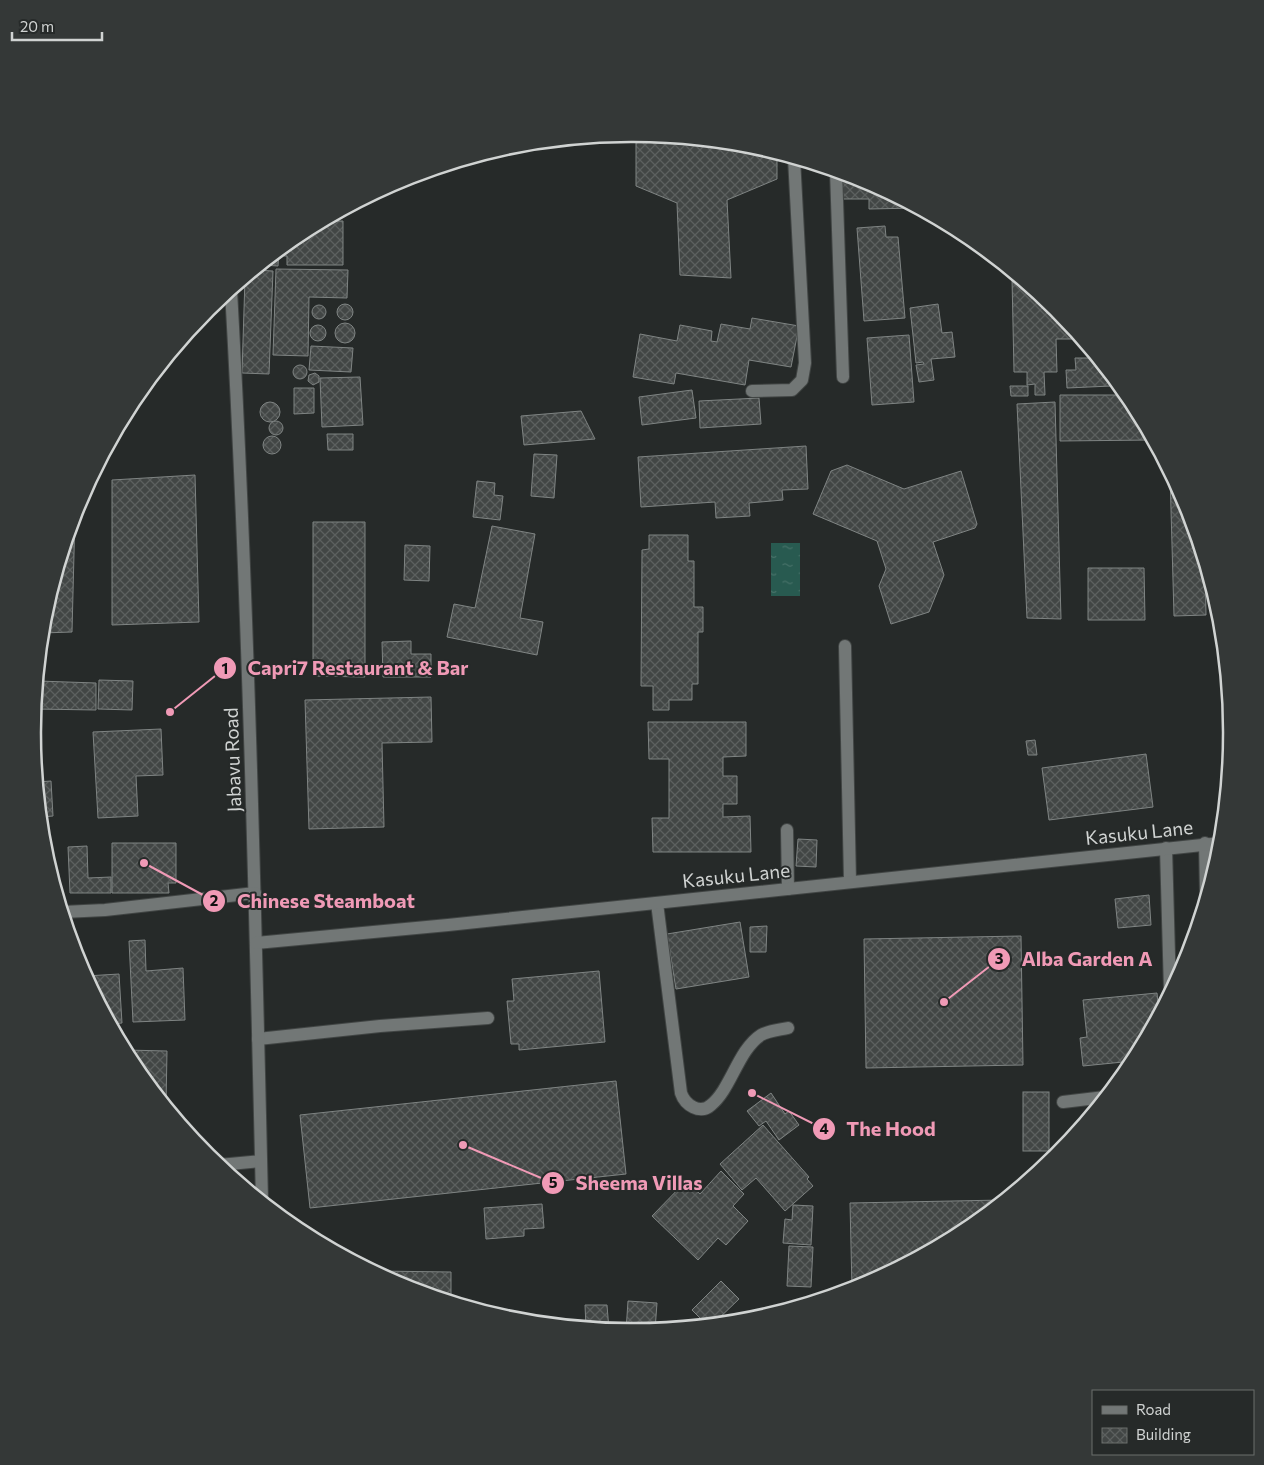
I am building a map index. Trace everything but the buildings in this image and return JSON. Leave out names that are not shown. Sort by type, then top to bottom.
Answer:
[{"type":"street","points":[[752,391],[792,390],[802,380],[804,363],[794,165]]},
{"type":"street","points":[[836,179],[843,377]]},
{"type":"street","name":"Jabavu Road","points":[[231,298],[243,554],[256,943],[262,1193]]},
{"type":"street","points":[[845,646],[850,881]]},
{"type":"street","points":[[787,830],[788,889]]},
{"type":"street","points":[[1205,843],[1206,873]]},
{"type":"street","name":"Kasuku Lane","points":[[256,943],[448,925],[1212,843]]},
{"type":"street","points":[[1166,848],[1170,977]]},
{"type":"street","points":[[70,912],[106,910],[254,893]]},
{"type":"street","points":[[657,903],[681,1093],[684,1101],[692,1107],[702,1109],[710,1106],[718,1098],[741,1059],[753,1043],[761,1035],[788,1028]]},
{"type":"street","points":[[258,1039],[380,1026],[488,1018]]},
{"type":"street","points":[[1063,1102],[1096,1098]]},
{"type":"street","points":[[229,1164],[261,1161]]},
{"type":"water","points":[[771,543],[800,543],[800,596],[771,596]]},
{"type":"place","name":"Capri7 Restaurant & Bar","points":[[170,712]]},
{"type":"place","name":"Chinese Steamboat","points":[[144,863]]},
{"type":"place","name":"Alba Garden A","points":[[944,1002]]},
{"type":"place","name":"The Hood","points":[[752,1093]]},
{"type":"place","name":"Sheema Villas","points":[[463,1145]]}]
